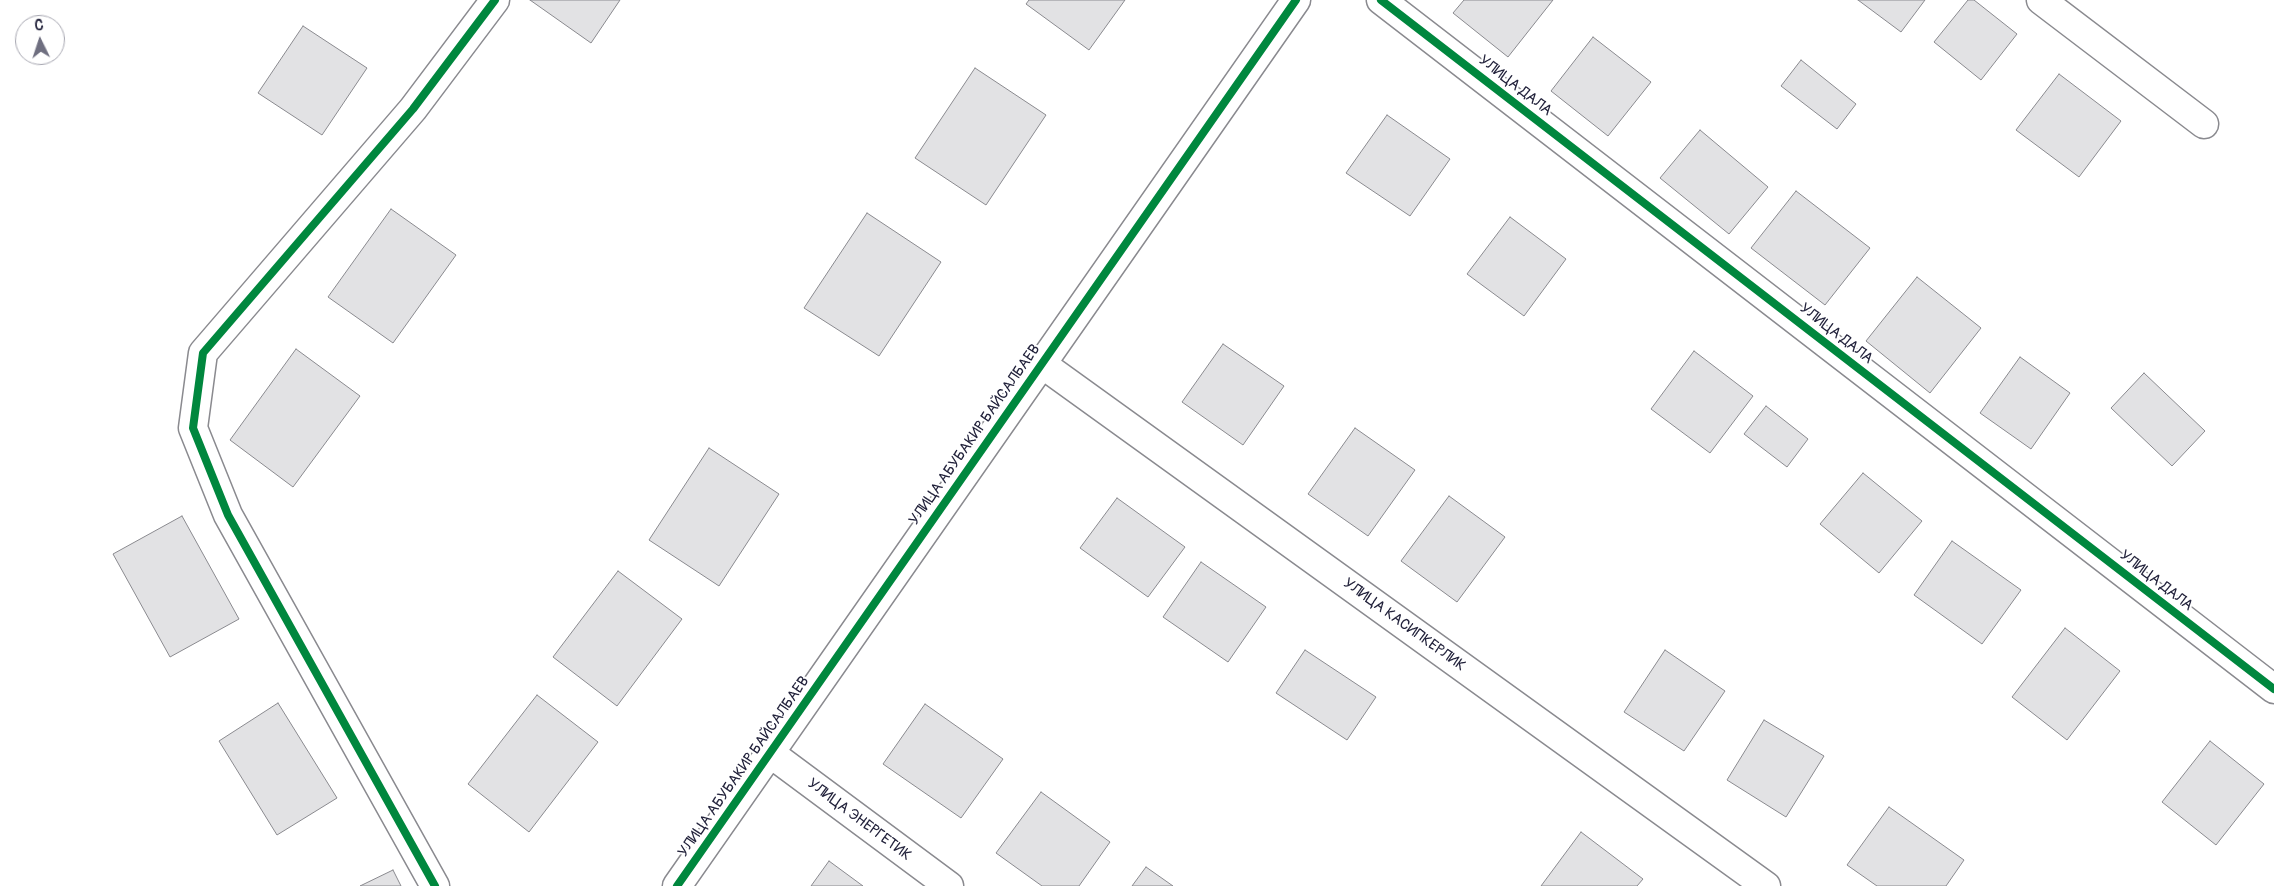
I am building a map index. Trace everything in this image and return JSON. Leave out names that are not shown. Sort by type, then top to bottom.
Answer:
[{"type":"street","points":[[435,886],[228,515],[193,428],[203,353],[413,109],[495,0]]},
{"type":"street","name":"УЛИЦА АБУБАКИР БАЙСАЛБАЕВ","points":[[677,886],[1296,0]]},
{"type":"street","points":[[2041,0],[2204,124]]},
{"type":"street","name":"УЛИЦА ДАЛА","points":[[1391,3],[2274,689]]},
{"type":"street","name":"УЛИЦА КАСИПКЕРЛИК","points":[[1042,364],[1766,886]]},
{"type":"street","name":"УЛИЦА ЭНЕРГЕТИК","points":[[770,754],[948,886]]},
{"type":"building","points":[[530,0],[620,0],[591,43]]},
{"type":"building","points":[[1029,0],[1125,0],[1089,50],[1026,4]]},
{"type":"building","points":[[1464,0],[1553,0],[1508,57],[1453,13]]},
{"type":"building","points":[[1858,0],[1925,0],[1901,32]]},
{"type":"building","points":[[1968,0],[1974,0],[2017,34],[1981,80],[1934,42]]},
{"type":"building","points":[[303,26],[367,68],[322,135],[258,93]]},
{"type":"building","points":[[1593,37],[1651,82],[1608,136],[1551,91]]},
{"type":"building","points":[[1801,60],[1856,104],[1837,129],[1781,86]]},
{"type":"building","points":[[975,68],[1046,115],[986,205],[915,158]]},
{"type":"building","points":[[2059,74],[2121,121],[2079,177],[2016,130]]},
{"type":"building","points":[[1387,115],[1450,159],[1410,216],[1346,173]]},
{"type":"building","points":[[1700,130],[1768,187],[1729,234],[1660,178]]},
{"type":"building","points":[[1796,191],[1870,248],[1825,305],[1751,248]]},
{"type":"building","points":[[391,209],[456,255],[393,343],[328,297]]},
{"type":"building","points":[[867,213],[941,262],[879,356],[804,308]]},
{"type":"building","points":[[1510,217],[1566,259],[1524,316],[1467,274]]},
{"type":"building","points":[[1917,277],[1981,328],[1930,393],[1866,341]]},
{"type":"building","points":[[1223,344],[1284,386],[1243,445],[1182,402]]},
{"type":"building","points":[[296,349],[360,396],[293,487],[230,440]]},
{"type":"building","points":[[1694,351],[1753,396],[1710,453],[1651,409]]},
{"type":"building","points":[[2020,357],[2070,393],[2031,449],[1980,413]]},
{"type":"building","points":[[2144,373],[2205,431],[2172,466],[2111,408]]},
{"type":"building","points":[[1766,406],[1808,439],[1787,467],[1744,434]]},
{"type":"building","points":[[1355,428],[1415,470],[1368,536],[1308,494]]},
{"type":"building","points":[[709,448],[779,494],[719,586],[649,540]]},
{"type":"building","points":[[1863,473],[1922,521],[1879,573],[1820,524]]},
{"type":"building","points":[[1449,496],[1505,537],[1457,602],[1401,561]]},
{"type":"building","points":[[1117,498],[1185,547],[1148,597],[1080,548]]},
{"type":"building","points":[[182,516],[239,619],[170,657],[113,554]]},
{"type":"building","points":[[1952,541],[2021,590],[1982,644],[1914,595]]},
{"type":"building","points":[[1201,562],[1266,607],[1228,662],[1163,617]]},
{"type":"building","points":[[618,571],[682,619],[617,706],[553,657]]},
{"type":"building","points":[[2065,628],[2120,671],[2067,740],[2012,697]]},
{"type":"building","points":[[1305,650],[1376,697],[1347,740],[1276,693]]},
{"type":"building","points":[[1665,650],[1725,691],[1684,751],[1624,712]]},
{"type":"building","points":[[537,695],[598,742],[529,832],[468,784]]},
{"type":"building","points":[[278,703],[337,798],[277,835],[219,741]]},
{"type":"building","points":[[925,704],[1003,759],[961,818],[883,764]]},
{"type":"building","points":[[1764,720],[1824,756],[1786,817],[1727,780]]},
{"type":"building","points":[[2210,741],[2264,784],[2216,845],[2162,802]]},
{"type":"building","points":[[1041,792],[1110,842],[1079,886],[1042,886],[996,853]]},
{"type":"building","points":[[1889,807],[1964,860],[1946,886],[1877,886],[1847,865]]},
{"type":"building","points":[[1581,832],[1643,879],[1637,886],[1541,886]]},
{"type":"building","points":[[829,861],[863,886],[811,886]]},
{"type":"building","points":[[1146,867],[1173,886],[1132,886]]},
{"type":"building","points":[[393,870],[401,886],[360,886]]},
{"type":"cycle path","points":[[435,886],[228,515],[193,428],[203,353],[413,109],[495,0]]},
{"type":"cycle path","points":[[677,886],[1296,0]]},
{"type":"cycle path","points":[[1381,0],[2274,689]]}]
